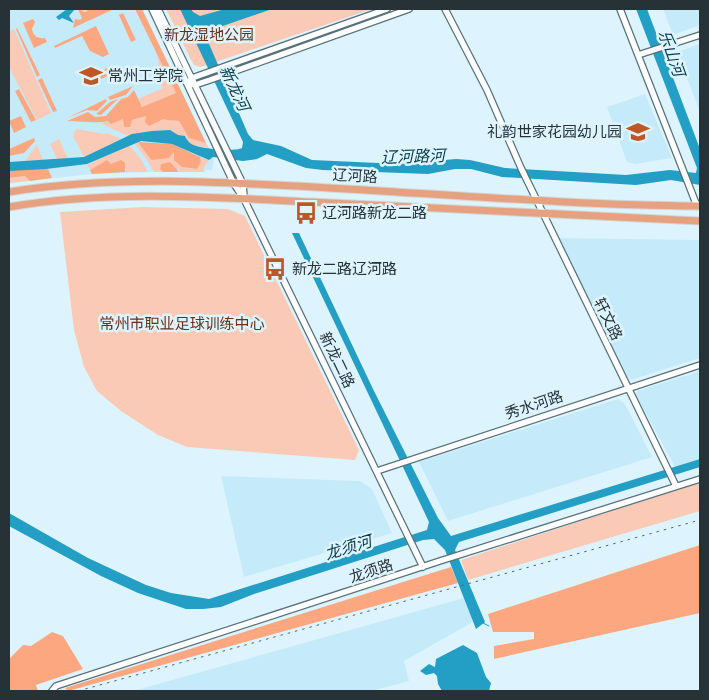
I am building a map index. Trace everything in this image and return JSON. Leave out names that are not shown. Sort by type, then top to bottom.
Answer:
[{"type":"main road","name":"辽河路","points":[[9,192],[110,183],[243,184],[536,200],[699,206]]},
{"type":"main road","name":"辽河路","points":[[9,207],[111,197],[244,199],[700,221]]},
{"type":"street","points":[[152,9],[190,81],[195,85],[228,162],[234,184],[244,199]]},
{"type":"street","points":[[158,9],[221,146]]},
{"type":"street","points":[[190,81],[208,77],[387,9]]},
{"type":"street","points":[[224,71],[409,9]]},
{"type":"street","name":"轩文路","points":[[445,9],[486,90],[536,200],[676,486]]},
{"type":"street","points":[[620,9],[699,206]]},
{"type":"street","points":[[638,55],[700,35]]},
{"type":"street","points":[[195,85],[208,77]]},
{"type":"street","points":[[228,162],[243,184],[244,199]]},
{"type":"street","name":"新龙二路","points":[[244,199],[423,567]]},
{"type":"street","name":"秀水河路","points":[[377,471],[700,366]]},
{"type":"street","name":"龙须路","points":[[52,691],[56,686],[443,560],[700,479]]},
{"type":"shaded area","name":"常州工学院","points":[[9,9],[142,9],[214,159],[212,170],[92,174],[9,183]]},
{"type":"shaded area","points":[[78,9],[85,12],[90,9],[114,9],[73,28],[75,19],[80,20],[82,18]]},
{"type":"shaded area","points":[[135,9],[142,9],[206,143],[189,138],[179,121],[163,119],[149,126],[145,122],[146,116],[132,120],[130,127],[124,127],[123,119],[111,124],[108,121],[67,121],[88,112],[95,117],[106,116],[121,99],[128,97],[134,90],[142,107],[176,93]]},
{"type":"shaded area","points":[[663,9],[700,9],[700,25],[673,35]]},
{"type":"shaded area","points":[[123,13],[136,40],[131,42],[119,15]]},
{"type":"shaded area","points":[[33,19],[35,22],[32,29],[33,34],[40,38],[45,38],[47,42],[34,48],[23,23]]},
{"type":"shaded area","points":[[96,26],[109,54],[103,57],[90,51],[82,36],[55,48],[54,46]]},
{"type":"shaded area","points":[[16,29],[40,75],[37,77]]},
{"type":"shaded area","points":[[700,44],[700,112],[677,52]]},
{"type":"shaded area","points":[[113,66],[116,75],[114,77],[112,74],[101,79],[100,77],[105,69]]},
{"type":"shaded area","points":[[42,78],[57,111],[53,112],[38,80]]},
{"type":"shaded area","points":[[133,86],[126,95],[110,100],[108,97]]},
{"type":"shaded area","points":[[19,89],[36,120],[31,122],[15,91]]},
{"type":"shaded area","name":"礼韵世家花园幼儿园","points":[[645,94],[672,158],[635,164],[627,162],[607,107]]},
{"type":"shaded area","points":[[106,99],[107,101],[97,111],[87,110],[67,118]]},
{"type":"shaded area","points":[[118,99],[101,115],[96,114],[110,102]]},
{"type":"shaded area","points":[[21,116],[26,127],[14,133],[9,121]]},
{"type":"shaded area","points":[[34,138],[35,141],[24,153],[9,156],[9,149]]},
{"type":"shaded area","points":[[138,142],[172,144],[200,157],[201,162],[197,169],[182,167],[174,160],[174,152],[169,158],[151,160]]},
{"type":"shaded area","points":[[107,160],[111,164],[121,160],[125,163],[125,172],[92,174],[90,170]]},
{"type":"shaded area","points":[[170,162],[179,172],[163,172],[160,169],[161,164]]},
{"type":"shaded area","points":[[23,168],[48,169],[52,178],[30,181],[25,176],[9,178],[9,171]]},
{"type":"shaded area","points":[[559,238],[700,240],[700,358],[631,380],[625,376]]},
{"type":"shaded area","points":[[700,371],[700,459],[675,467],[636,395],[637,391]]},
{"type":"shaded area","points":[[618,399],[625,404],[652,457],[448,521],[419,462]]},
{"type":"shaded area","points":[[221,476],[360,481],[372,489],[392,533],[244,577]]},
{"type":"shaded area","points":[[700,545],[700,613],[494,659],[494,646],[534,639],[534,632],[493,632],[488,614]]},
{"type":"shaded area","points":[[451,567],[458,583],[68,691],[65,688]]},
{"type":"shaded area","points":[[464,598],[473,622],[404,661],[409,681],[372,691],[133,691]]},
{"type":"shaded area","points":[[52,632],[63,636],[83,669],[36,685],[38,691],[9,691],[9,659],[23,645],[31,646]]},
{"type":"green space","name":"新龙湿地公园","points":[[166,9],[372,9],[201,67],[194,65]]},
{"type":"green space","points":[[14,29],[51,113],[37,120],[9,67],[9,32]]},
{"type":"green space","points":[[156,52],[176,93],[142,107],[138,99],[163,88],[155,75],[159,63]]},
{"type":"green space","points":[[146,116],[179,121],[189,138],[206,143],[209,148],[190,144],[185,137],[170,130],[152,131],[128,136],[100,123],[123,119],[125,127],[132,120]]},
{"type":"green space","points":[[76,129],[107,133],[121,139],[84,157],[73,136]]},
{"type":"green space","points":[[59,139],[70,163],[61,167],[50,144]]},
{"type":"green space","points":[[138,142],[151,160],[174,152],[183,167],[197,169],[201,162],[200,157],[209,160],[203,169],[205,172],[179,172],[179,169],[160,169],[163,172],[154,172],[135,144]]},
{"type":"green space","points":[[37,145],[43,160],[25,161]]},
{"type":"green space","points":[[129,145],[140,158],[148,172],[125,172],[126,169],[106,161],[90,170],[87,165]]},
{"type":"green space","points":[[25,176],[30,181],[9,183],[9,178]]},
{"type":"green space","name":"常州市职业足球训练中心","points":[[143,207],[228,209],[245,216],[359,450],[355,460],[187,447],[158,435],[121,411],[97,391],[84,367],[74,330],[60,212]]},
{"type":"green space","points":[[700,482],[700,511],[468,580],[461,560]]},
{"type":"water","points":[[67,9],[75,9],[69,16],[74,23],[62,18],[59,20],[56,17]]},
{"type":"water","points":[[180,9],[191,9],[200,16],[225,9],[272,9],[211,30],[206,37],[248,134],[253,140],[281,146],[312,160],[400,164],[456,159],[470,160],[505,168],[626,175],[670,170],[696,173],[697,168],[636,9],[647,9],[700,149],[700,185],[671,180],[636,185],[502,177],[471,169],[455,169],[428,174],[323,170],[306,168],[267,154],[257,159],[243,161],[213,157],[209,160],[172,144],[141,141],[87,164],[9,171],[9,162],[84,157],[132,134],[152,131],[170,130],[178,135],[185,136],[190,143],[200,147],[224,150],[242,148],[243,142]]},
{"type":"water","points":[[292,233],[299,233],[374,391],[438,518],[451,536],[700,459],[700,467],[459,542],[455,550],[485,622],[476,629],[445,550],[434,539],[423,540],[254,594],[221,607],[186,609],[138,593],[101,576],[9,526],[9,513],[88,558],[146,585],[171,593],[209,599],[427,530],[429,522]]},
{"type":"water","points":[[463,645],[477,653],[486,677],[491,683],[489,691],[442,691],[438,684],[437,676],[434,673],[426,675],[420,671],[429,664],[435,667],[436,659]]},
{"type":"waterway","points":[[483,623],[489,626]]},
{"type":"railway","points":[[78,691],[700,520]]},
{"type":"place","name":"常州工学院","points":[[91,76]]},
{"type":"place","name":"礼韵世家花园幼儿园","points":[[638,132]]},
{"type":"place","name":"辽河路新龙二路","points":[[306,213]]},
{"type":"place","name":"新龙二路辽河路","points":[[275,269]]},
{"type":"water label","name":"乐山河","points":[[672,53]]},
{"type":"water label","name":"新龙河","points":[[235,88]]},
{"type":"water label","name":"辽河路河","points":[[413,156]]},
{"type":"water label","name":"龙须河","points":[[348,547]]}]
